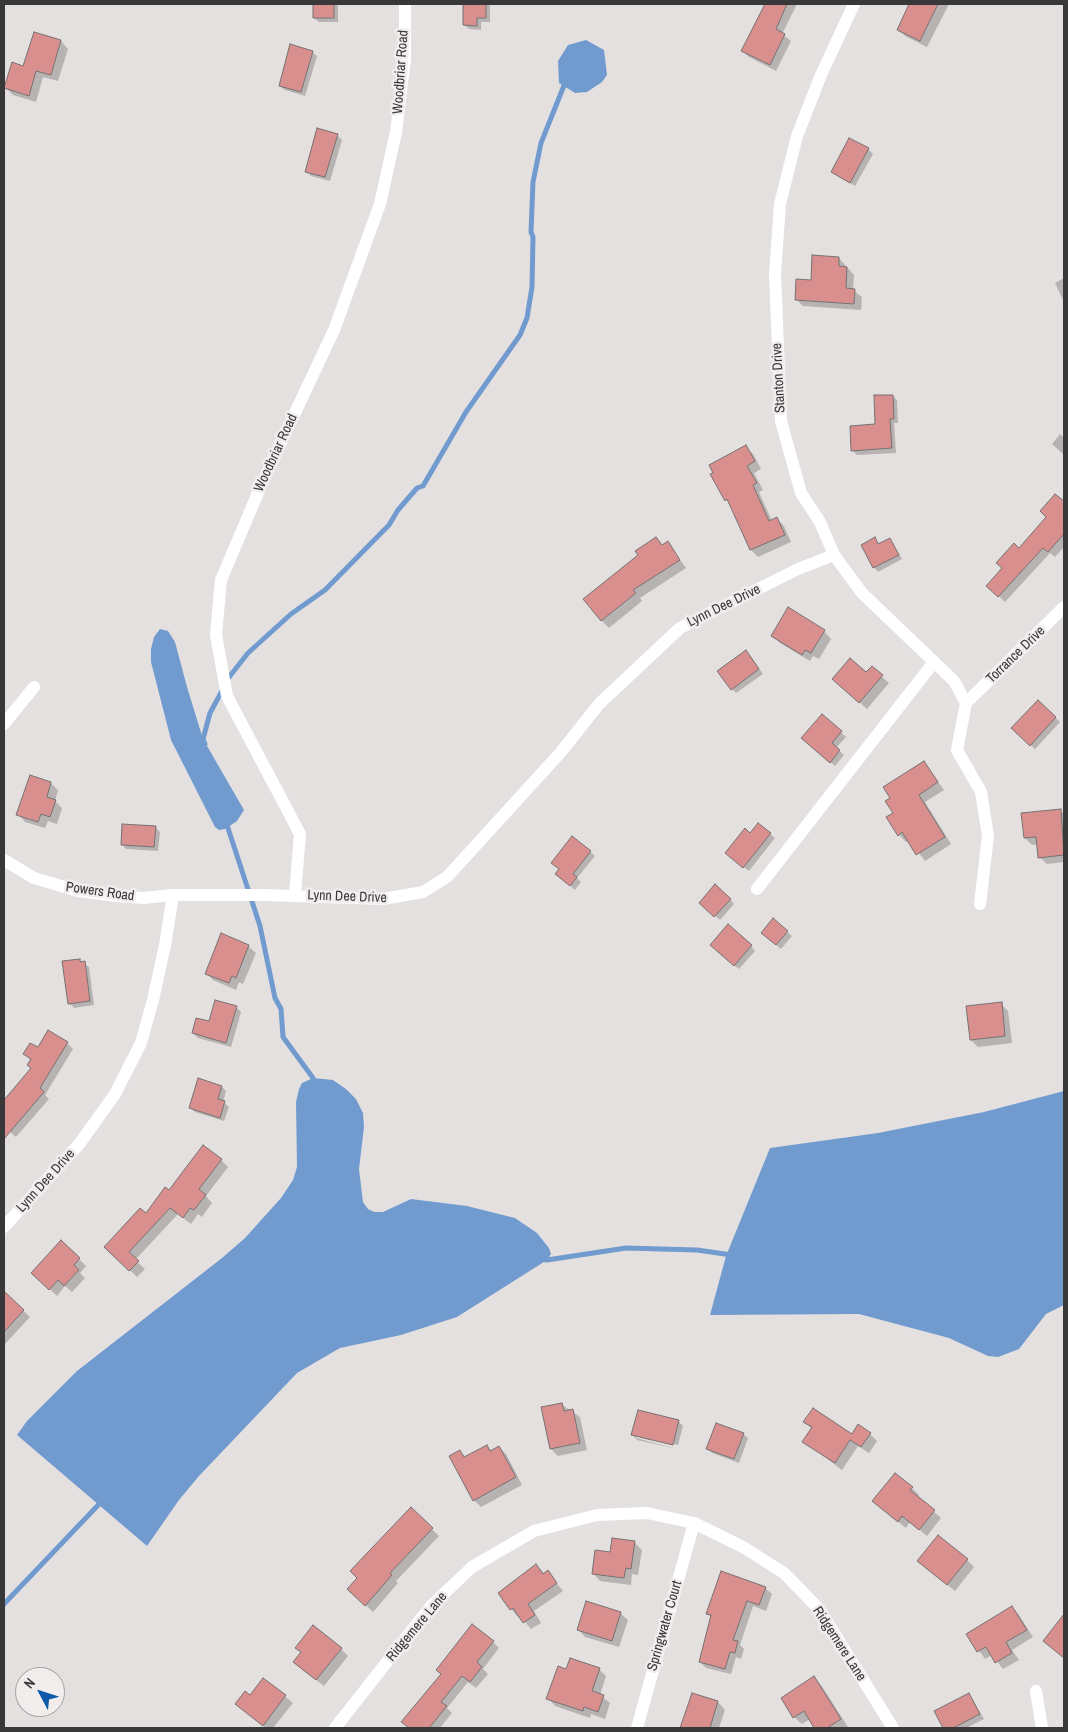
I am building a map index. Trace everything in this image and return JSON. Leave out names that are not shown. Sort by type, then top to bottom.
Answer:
[{"type":"street","name":"Woodbriar Road","points":[[294,895],[300,834],[227,696],[216,635],[221,580],[263,481],[334,330],[380,204],[396,132],[405,59],[405,4]]},
{"type":"street","name":"Stanton Drive","points":[[854,4],[821,75],[797,136],[780,204],[775,274],[781,421],[801,493],[820,522],[834,555],[862,593],[954,681],[966,703]]},
{"type":"street","name":"Lynn Dee Drive","points":[[4,1227],[80,1143],[115,1094],[140,1043],[148,1017],[165,945],[173,895],[294,895],[383,899],[423,892],[447,877],[560,752],[599,704],[680,628],[798,570],[834,555]]},
{"type":"street","name":"Torrance Drive","points":[[966,703],[1064,607]]},
{"type":"street","points":[[757,889],[934,662]]},
{"type":"street","points":[[4,724],[34,686]]},
{"type":"street","points":[[966,703],[957,750],[981,792],[988,836],[980,904]]},
{"type":"street","name":"Powers Road","points":[[4,860],[34,878],[78,891],[144,898],[173,895]]},
{"type":"street","name":"Ridgemere Lane","points":[[335,1728],[431,1606],[472,1567],[534,1531],[597,1516],[647,1513],[694,1523],[743,1546],[789,1579],[818,1609],[892,1728]]},
{"type":"street","name":"Springwater Court","points":[[637,1728],[694,1523]]},
{"type":"street","points":[[1036,1691],[1042,1728]]},
{"type":"water","points":[[586,40],[604,50],[607,75],[602,82],[587,92],[575,93],[559,83],[558,61],[568,45]]},
{"type":"water","points":[[160,629],[168,631],[175,642],[203,739],[244,810],[237,821],[225,829],[219,830],[215,827],[171,740],[151,662],[151,649],[154,637]]},
{"type":"water","points":[[313,1078],[333,1080],[346,1089],[356,1099],[363,1113],[364,1127],[359,1169],[363,1202],[368,1209],[374,1212],[383,1212],[411,1199],[467,1206],[515,1218],[537,1233],[549,1248],[551,1254],[547,1260],[457,1317],[401,1335],[340,1348],[297,1373],[199,1476],[179,1500],[147,1546],[17,1435],[27,1421],[77,1371],[222,1258],[245,1238],[281,1198],[293,1180],[297,1167],[296,1102],[299,1089],[302,1083]]},
{"type":"water","points":[[1064,1091],[1064,1305],[1046,1314],[1019,1349],[998,1357],[988,1356],[949,1338],[859,1314],[710,1315],[726,1256],[770,1148],[878,1133],[984,1112]]},
{"type":"building","points":[[313,4],[334,4],[334,18],[313,18]]},
{"type":"building","points":[[463,4],[486,4],[486,18],[477,18],[477,26],[463,25]]},
{"type":"building","points":[[765,4],[787,4],[776,29],[785,34],[770,65],[741,51]]},
{"type":"building","points":[[909,4],[938,4],[920,41],[897,30]]},
{"type":"building","points":[[34,32],[61,40],[51,75],[36,71],[29,96],[4,88],[12,62],[23,66]]},
{"type":"building","points":[[290,44],[313,51],[301,92],[279,86]]},
{"type":"building","points":[[317,128],[338,134],[325,177],[305,172]]},
{"type":"building","points":[[849,138],[869,148],[850,183],[831,172]]},
{"type":"building","points":[[812,255],[839,257],[839,266],[847,267],[846,288],[855,289],[854,304],[795,300],[796,279],[811,280]]},
{"type":"building","points":[[874,395],[893,395],[894,419],[890,419],[892,448],[851,451],[850,426],[875,424]]},
{"type":"building","points":[[746,445],[755,461],[747,466],[757,483],[753,485],[769,521],[777,517],[785,535],[750,550],[727,499],[725,501],[710,474],[713,473],[709,465]]},
{"type":"building","points":[[1055,494],[1064,501],[1064,534],[1048,552],[1043,548],[998,597],[986,586],[1002,568],[996,563],[1014,543],[1019,548],[1046,517],[1040,511]]},
{"type":"building","points":[[656,537],[662,545],[668,541],[680,560],[633,590],[636,593],[601,621],[583,599],[638,555],[635,551]]},
{"type":"building","points":[[875,537],[878,544],[890,538],[899,555],[873,568],[861,545]]},
{"type":"building","points":[[788,607],[825,630],[811,653],[805,650],[802,655],[771,636]]},
{"type":"building","points":[[746,650],[759,669],[731,690],[717,671]]},
{"type":"building","points":[[850,658],[866,672],[872,666],[883,675],[859,703],[832,679]]},
{"type":"building","points":[[1038,700],[1056,717],[1030,746],[1011,728]]},
{"type":"building","points":[[822,714],[842,731],[832,743],[840,750],[830,763],[801,738]]},
{"type":"building","points":[[924,761],[938,782],[919,795],[945,837],[916,855],[902,832],[898,836],[886,817],[893,813],[885,801],[890,798],[883,787]]},
{"type":"building","points":[[30,775],[51,782],[47,797],[56,800],[50,817],[41,814],[38,822],[16,815]]},
{"type":"building","points":[[1061,809],[1064,855],[1038,858],[1036,837],[1024,838],[1021,813]]},
{"type":"building","points":[[758,823],[771,833],[743,868],[725,853],[745,828],[750,833]]},
{"type":"building","points":[[122,824],[156,826],[154,847],[121,845]]},
{"type":"building","points":[[572,836],[591,851],[573,874],[577,877],[570,886],[555,874],[559,869],[551,863]]},
{"type":"building","points":[[715,884],[731,899],[714,917],[699,903]]},
{"type":"building","points":[[773,918],[788,931],[776,945],[761,933]]},
{"type":"building","points":[[728,924],[752,945],[734,966],[710,945]]},
{"type":"building","points":[[221,933],[249,945],[236,978],[232,976],[229,983],[205,974]]},
{"type":"building","points":[[80,959],[80,962],[85,961],[90,1001],[68,1004],[62,961]]},
{"type":"building","points":[[215,1000],[237,1006],[226,1043],[192,1033],[196,1018],[209,1021]]},
{"type":"building","points":[[1002,1002],[1005,1036],[970,1040],[966,1006]]},
{"type":"building","points":[[48,1030],[68,1042],[40,1088],[44,1092],[4,1139],[4,1100],[31,1068],[27,1065],[31,1059],[23,1054],[30,1043],[38,1047]]},
{"type":"building","points":[[198,1078],[222,1086],[218,1099],[225,1101],[220,1118],[189,1108]]},
{"type":"building","points":[[203,1145],[222,1159],[199,1189],[206,1195],[194,1210],[190,1208],[183,1218],[170,1208],[129,1252],[139,1261],[129,1271],[104,1247],[140,1208],[146,1213],[165,1187],[169,1190]]},
{"type":"building","points":[[61,1240],[80,1258],[74,1265],[79,1270],[64,1286],[58,1280],[49,1290],[31,1273]]},
{"type":"building","points":[[4,1291],[24,1310],[4,1332]]},
{"type":"building","points":[[562,1403],[564,1411],[573,1409],[580,1443],[550,1449],[541,1407]]},
{"type":"building","points":[[813,1408],[852,1434],[858,1424],[871,1433],[861,1447],[850,1440],[835,1463],[802,1442],[812,1427],[803,1422]]},
{"type":"building","points":[[638,1410],[679,1420],[673,1445],[631,1435]]},
{"type":"building","points":[[716,1423],[744,1433],[734,1459],[706,1449]]},
{"type":"building","points":[[487,1445],[490,1451],[499,1446],[516,1477],[473,1501],[449,1456],[460,1450],[464,1457]]},
{"type":"building","points":[[895,1473],[913,1487],[910,1490],[935,1510],[919,1530],[902,1516],[898,1522],[872,1501]]},
{"type":"building","points":[[411,1507],[433,1528],[390,1573],[392,1575],[365,1606],[347,1589],[357,1578],[350,1571]]},
{"type":"building","points":[[938,1535],[968,1559],[947,1585],[917,1561]]},
{"type":"building","points":[[612,1538],[635,1541],[631,1569],[626,1568],[624,1578],[592,1574],[595,1550],[610,1552]]},
{"type":"building","points":[[536,1564],[543,1574],[548,1570],[557,1583],[528,1604],[535,1615],[523,1623],[513,1608],[510,1610],[498,1593]]},
{"type":"building","points":[[721,1571],[766,1587],[759,1605],[747,1601],[733,1640],[738,1641],[735,1653],[730,1652],[725,1669],[699,1662],[711,1615],[706,1614]]},
{"type":"building","points":[[586,1601],[621,1612],[612,1641],[577,1630]]},
{"type":"building","points":[[1012,1606],[1027,1630],[1006,1642],[1012,1653],[995,1663],[986,1647],[977,1652],[966,1634]]},
{"type":"building","points":[[1064,1614],[1064,1658],[1043,1641]]},
{"type":"building","points":[[472,1624],[494,1641],[477,1662],[482,1667],[470,1682],[462,1676],[441,1702],[447,1706],[429,1728],[409,1728],[401,1722],[441,1674],[436,1670]]},
{"type":"building","points":[[313,1625],[342,1648],[316,1680],[293,1662],[301,1652],[295,1648]]},
{"type":"building","points":[[570,1658],[600,1668],[592,1691],[604,1695],[598,1712],[584,1707],[583,1711],[546,1699],[558,1666],[566,1669]]},
{"type":"building","points":[[814,1676],[841,1719],[827,1728],[814,1728],[804,1711],[793,1718],[781,1698]]},
{"type":"building","points":[[263,1678],[286,1695],[263,1726],[235,1704],[245,1691],[250,1695]]},
{"type":"building","points":[[692,1693],[718,1701],[710,1728],[680,1728]]},
{"type":"building","points":[[969,1693],[980,1714],[953,1728],[943,1728],[934,1711]]},
{"type":"waterway","points":[[226,681],[248,653],[291,614],[325,590],[389,525],[398,510],[417,488],[423,486],[466,412],[520,335],[527,318],[532,287],[533,237],[531,232],[533,182],[541,143],[565,83]]},
{"type":"waterway","points":[[205,744],[203,739],[210,713],[223,689]]},
{"type":"waterway","points":[[226,822],[260,926],[275,998],[281,1009],[283,1037],[313,1078],[314,1085]]},
{"type":"waterway","points":[[540,1259],[547,1260],[626,1248],[697,1250],[732,1255]]},
{"type":"waterway","points":[[4,1604],[102,1501]]}]
